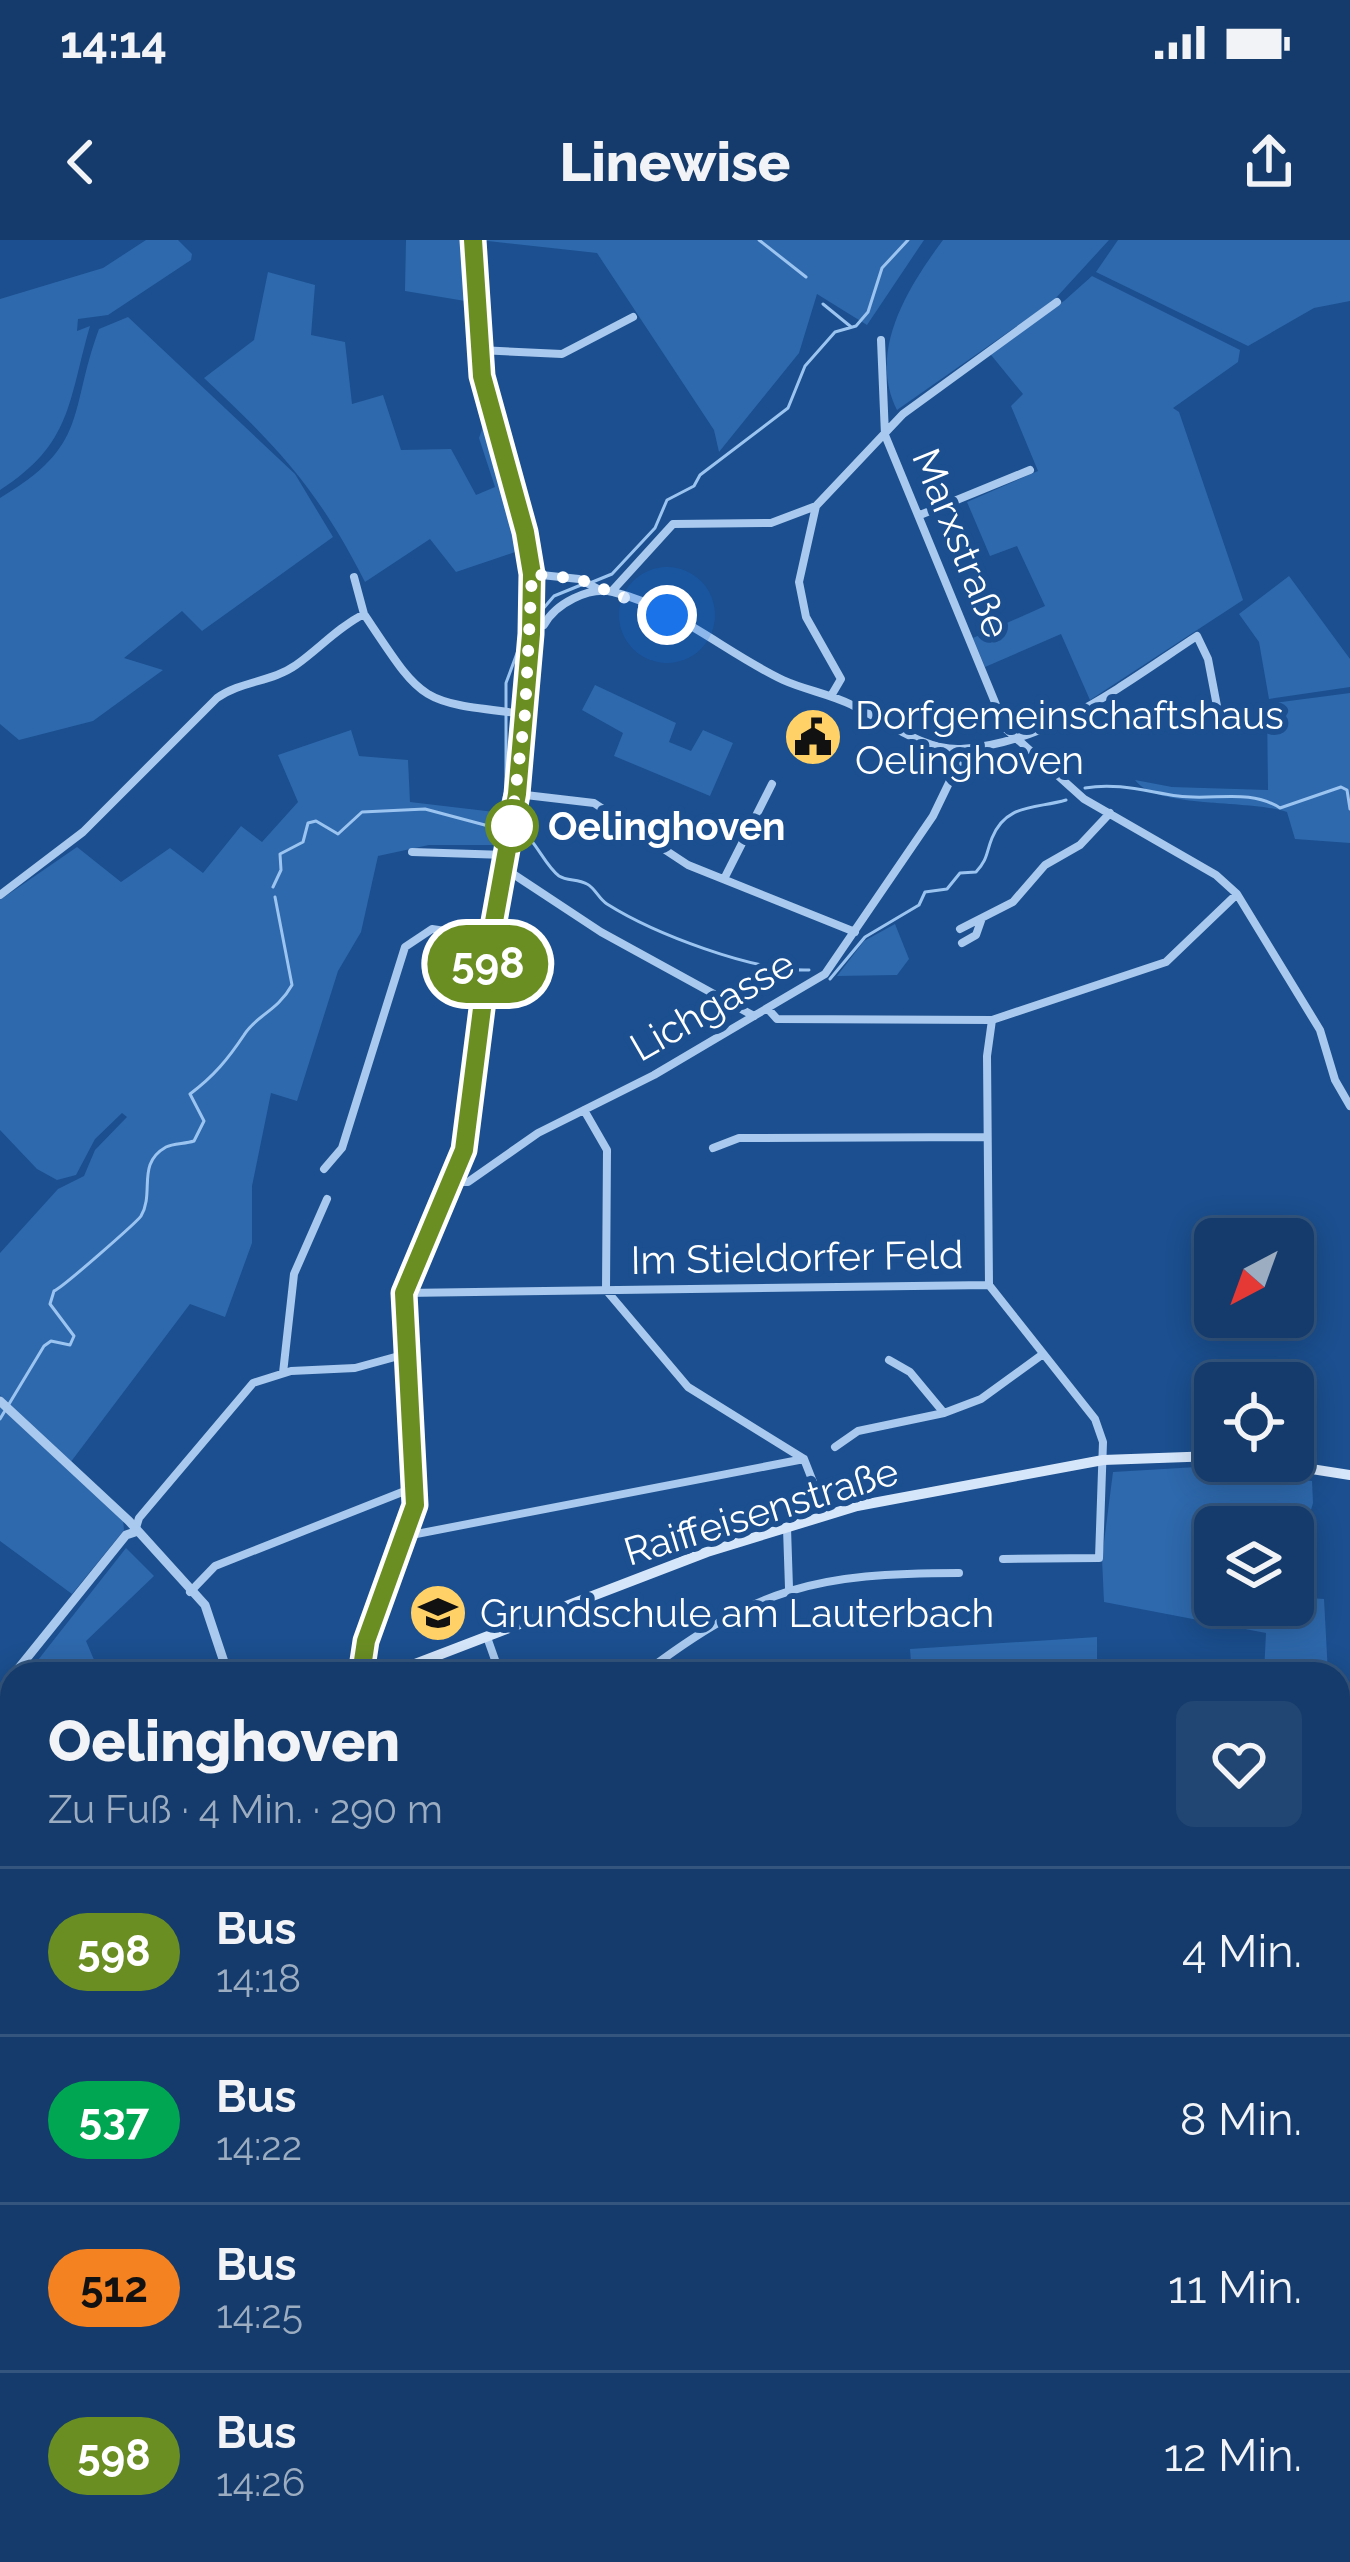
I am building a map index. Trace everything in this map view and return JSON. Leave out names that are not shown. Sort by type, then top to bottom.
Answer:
[{"type":"main road","points":[[363,1662],[366,1641],[406,1536],[417,1486],[404,1293],[453,1182],[471,1112],[491,938],[517,794],[519,714],[531,634],[532,574],[524,525],[493,430],[479,350],[473,240]]},
{"type":"main road","name":"Raiffeisenstraße","points":[[424,1662],[656,1571],[891,1498],[1103,1460],[1194,1455]]},
{"type":"main road","points":[[1314,1469],[1350,1475]]},
{"type":"street","points":[[544,625],[563,603],[603,589],[673,524],[771,523],[816,506],[940,385],[1058,302]]},
{"type":"street","points":[[479,350],[562,354],[633,317]]},
{"type":"street","points":[[881,340],[885,435]]},
{"type":"street","name":"Marxstraße","points":[[885,435],[998,712],[1014,739]]},
{"type":"street","points":[[920,514],[1030,470]]},
{"type":"street","points":[[816,506],[799,582],[806,617],[841,679],[831,696]]},
{"type":"street","points":[[532,574],[579,579],[704,631],[785,681],[831,696],[898,730],[958,749],[1014,739],[1084,710],[1197,636],[1208,658],[1217,706]]},
{"type":"street","points":[[354,577],[364,614],[424,696],[519,714]]},
{"type":"street","points":[[0,896],[83,832],[217,698],[238,685],[292,668],[338,627],[364,614]]},
{"type":"street","points":[[1014,739],[1084,799],[1216,875],[1237,894],[1312,1015],[1350,1106]]},
{"type":"street","name":"Lichgasse","points":[[453,1182],[468,1182],[538,1133],[768,1010],[825,974],[933,816],[961,758],[958,749]]},
{"type":"street","points":[[724,880],[772,784]]},
{"type":"street","points":[[517,794],[594,803],[688,865],[855,932]]},
{"type":"street","points":[[960,929],[1013,902],[1045,866],[1080,845],[1110,813]]},
{"type":"street","points":[[412,852],[505,862],[601,932],[755,1017]]},
{"type":"street","points":[[768,1010],[778,1018],[992,1020],[1166,962],[1237,894]]},
{"type":"street","points":[[962,943],[976,934],[982,916]]},
{"type":"street","points":[[325,1169],[342,1148],[405,947],[432,929],[491,938]]},
{"type":"street","points":[[992,1020],[987,1137],[989,1285],[1095,1419],[1103,1460],[1099,1558],[1003,1559]]},
{"type":"street","points":[[584,1110],[607,1150],[606,1290],[688,1387],[804,1460],[826,1516]]},
{"type":"street","points":[[713,1148],[740,1138],[987,1137]]},
{"type":"street","points":[[284,1373],[294,1274],[327,1199]]},
{"type":"street","name":"Im Stieldorfer Feld","points":[[404,1293],[989,1285]]},
{"type":"street","points":[[135,1532],[139,1518],[242,1390],[284,1373],[356,1368],[406,1354]]},
{"type":"street","points":[[835,1447],[858,1431],[981,1400],[1043,1354]]},
{"type":"street","points":[[889,1360],[910,1372],[944,1413]]},
{"type":"street","points":[[0,1401],[129,1521],[212,1618],[225,1662]]},
{"type":"street","points":[[406,1536],[804,1460]]},
{"type":"street","points":[[190,1592],[215,1566],[417,1486]]},
{"type":"street","points":[[788,1528],[789,1588]]},
{"type":"street","points":[[26,1662],[126,1535],[135,1532]]},
{"type":"street","points":[[660,1662],[728,1614],[789,1588],[845,1576],[959,1574]]},
{"type":"street","points":[[488,1640],[496,1662]]},
{"type":"shaded area","points":[[146,240],[178,240],[192,254],[191,260],[108,315],[78,319],[77,331],[90,326],[64,419],[41,456],[0,490],[0,299],[103,268]]},
{"type":"shaded area","points":[[406,240],[468,240],[471,295],[465,301],[405,291]]},
{"type":"shaded area","points":[[479,240],[924,240],[867,325],[817,294],[799,353],[719,452],[714,430],[597,253]]},
{"type":"shaded area","points":[[943,240],[1109,240],[1054,300],[897,410],[889,388],[889,342],[906,298]]},
{"type":"shaded area","points":[[1118,240],[1350,240],[1350,301],[1314,308],[1248,346],[1096,272]]},
{"type":"shaded area","points":[[268,272],[315,285],[311,335],[345,342],[352,404],[383,395],[401,450],[451,449],[476,495],[495,487],[479,438],[484,423],[518,551],[456,572],[430,539],[365,582],[331,521],[295,472],[204,378],[254,340]]},
{"type":"shaded area","points":[[1092,276],[1240,350],[1238,362],[1173,408],[1179,412],[1243,600],[1090,700],[1061,634],[985,667],[973,638],[1045,606],[1017,546],[990,556],[967,502],[1038,471],[1011,406],[1023,394],[987,350],[1064,301]]},
{"type":"shaded area","points":[[128,317],[295,474],[333,537],[202,631],[182,611],[124,658],[163,670],[93,721],[19,740],[0,724],[0,498],[29,479],[63,443],[99,329]]},
{"type":"shaded area","points":[[1289,576],[1350,659],[1350,687],[1269,699],[1259,642],[1239,614]]},
{"type":"shaded area","points":[[595,685],[676,723],[669,742],[691,751],[703,730],[733,743],[710,796],[614,756],[623,733],[582,710]]},
{"type":"shaded area","points":[[1350,693],[1350,843],[1295,839],[1287,812],[1162,795],[1135,780],[1172,787],[1268,790],[1267,704]]},
{"type":"shaded area","points":[[351,730],[359,756],[408,760],[410,802],[503,813],[497,845],[429,845],[378,856],[361,932],[338,971],[297,1101],[271,1093],[252,1186],[252,1243],[225,1317],[190,1304],[70,1463],[0,1395],[0,1253],[58,1189],[84,1176],[95,1150],[127,1117],[122,1113],[95,1139],[76,1175],[57,1180],[37,1169],[0,1130],[0,900],[77,847],[121,882],[170,848],[203,873],[241,826],[262,842],[298,802],[278,755]]},
{"type":"shaded area","points":[[895,924],[909,959],[897,975],[837,976],[864,941]]},
{"type":"shaded area","points":[[0,1407],[123,1520],[124,1530],[72,1594],[0,1541]]},
{"type":"shaded area","points":[[1194,1467],[1194,1482],[1312,1482],[1312,1506],[1194,1506],[1194,1619],[1104,1602],[1102,1558],[1113,1472]]},
{"type":"shaded area","points":[[126,1548],[154,1576],[86,1641],[95,1662],[36,1662]]},
{"type":"shaded area","points":[[1314,1598],[1324,1599],[1327,1662],[1265,1662],[1266,1633],[1229,1626],[1314,1626]]},
{"type":"shaded area","points":[[1097,1637],[1097,1662],[911,1662],[910,1649]]},
{"type":"waterway","points":[[759,240],[806,277]]},
{"type":"waterway","points":[[590,583],[612,574],[655,528],[667,500],[694,486],[700,475],[788,408],[805,366],[835,332],[856,326],[868,312],[882,268],[908,240]]},
{"type":"waterway","points":[[823,304],[850,326]]},
{"type":"waterway","points":[[536,617],[554,596],[581,585]]},
{"type":"waterway","points":[[273,887],[281,870],[280,854],[303,842],[308,823],[316,821],[338,834],[362,812],[425,809],[496,828],[506,790],[506,683],[526,629]]},
{"type":"waterway","points":[[1085,788],[1256,798],[1280,808],[1341,787],[1347,790],[1350,809]]},
{"type":"waterway","points":[[830,979],[865,937],[919,905],[925,892],[947,889],[960,873],[976,872],[1005,819],[1023,809],[1066,800]]},
{"type":"waterway","points":[[530,839],[559,876],[587,884],[607,904],[650,927],[733,958],[809,970]]},
{"type":"waterway","points":[[0,1419],[44,1346],[51,1341],[70,1345],[74,1336],[50,1304],[54,1291],[141,1216],[151,1162],[166,1147],[194,1141],[204,1121],[190,1094],[292,985],[275,897]]},
{"type":"waterway","points":[[640,1628],[661,1617]]},
{"type":"bus line","name":"598","points":[[361,1662],[415,1505],[401,1314],[408,1277],[464,1150],[491,938],[517,794],[531,634],[532,574],[525,532],[493,430],[482,376],[473,240]]},
{"type":"place","name":"Dorfgemeinschaftshaus Oelinghoven","points":[[813,737]]},
{"type":"place","name":"Oelinghoven","points":[[512,826]]},
{"type":"place","name":"Grundschule am Lauterbach","points":[[438,1613]]},
{"type":"route","points":[[512,826],[510,835],[525,714],[532,574],[579,579],[667,615]]}]
